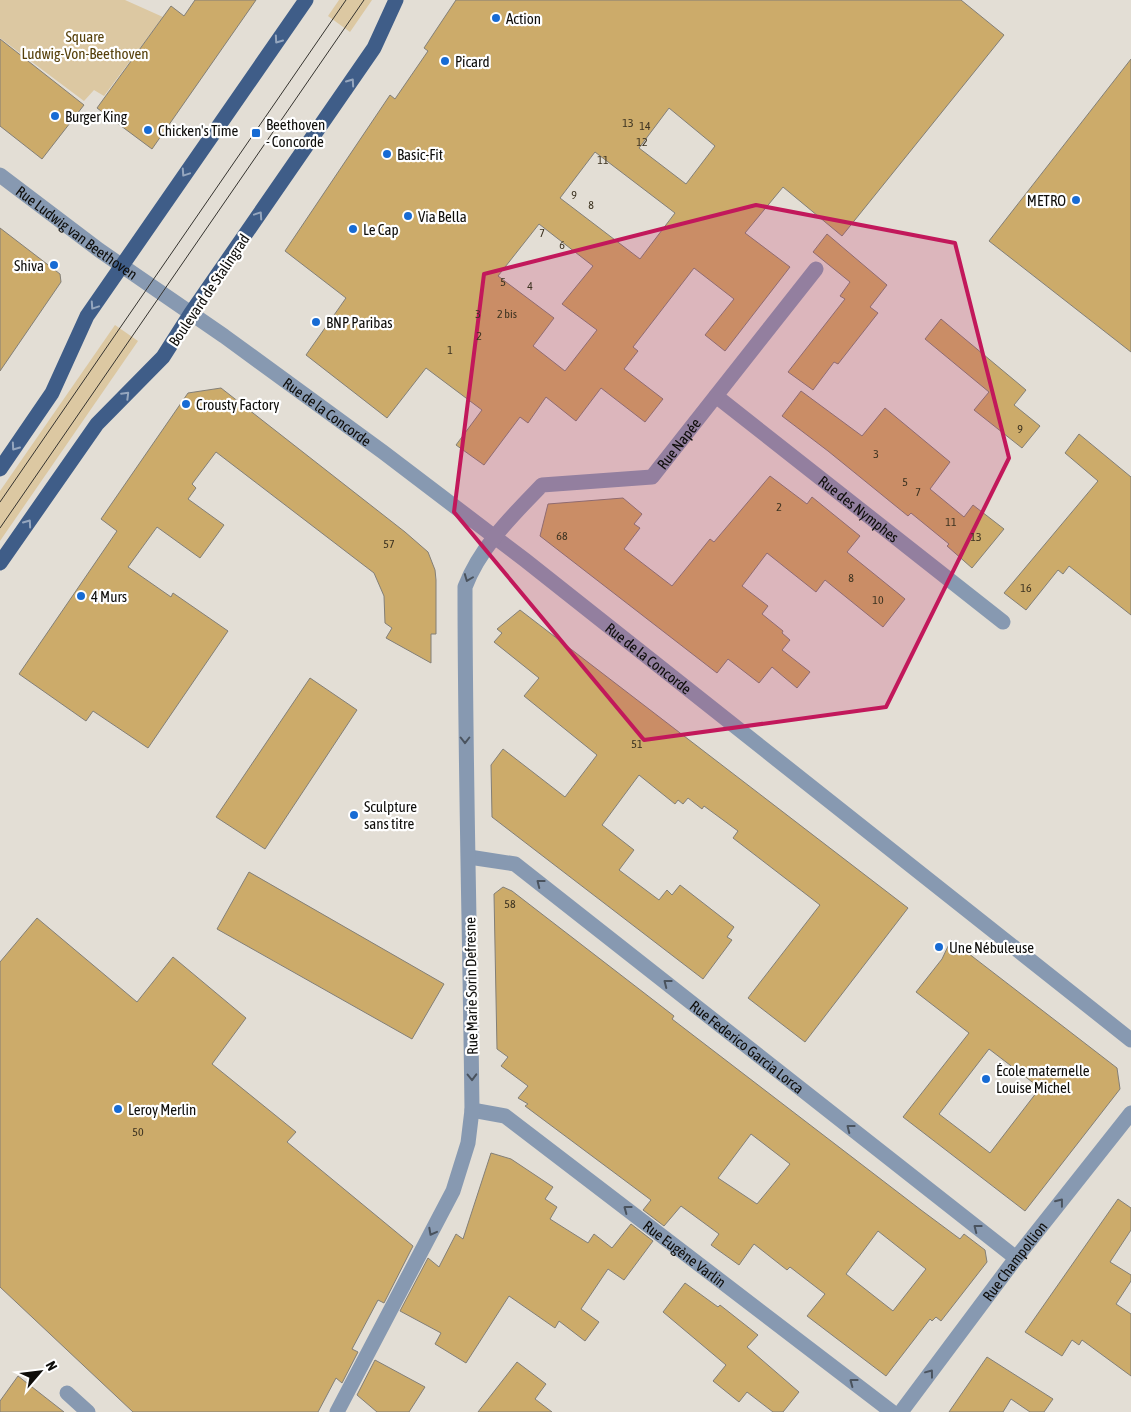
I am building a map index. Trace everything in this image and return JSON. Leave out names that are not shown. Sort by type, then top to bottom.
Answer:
[{"type":"main road","points":[[0,469],[52,393],[87,316],[306,0]]},
{"type":"main road","name":"Boulevard de Stalingrad","points":[[0,563],[97,424],[163,358],[191,313],[374,48],[396,0]]},
{"type":"street","name":"Rue Ludwig van Beethoven","points":[[0,175],[121,265],[156,288]]},
{"type":"street","name":"Rue Napée","points":[[494,537],[542,485],[652,477],[816,269]]},
{"type":"street","name":"Rue de la Concorde","points":[[156,288],[383,452],[494,537],[1131,1040]]},
{"type":"street","name":"Rue des Nymphes","points":[[716,396],[1003,622]]},
{"type":"street","name":"Rue Marie Sorin Defresne","points":[[337,1412],[454,1191],[468,1143],[472,1110],[469,857],[465,758],[465,587],[471,570],[494,537]]},
{"type":"street","name":"Rue Federico Garcia Lorca","points":[[469,857],[515,864],[1016,1258]]},
{"type":"street","name":"Rue Eugène Varlin","points":[[472,1110],[505,1116],[892,1412]]},
{"type":"street","name":"Rue Champollion","points":[[901,1412],[1016,1258],[1131,1112]]},
{"type":"street","points":[[67,1393],[88,1412]]},
{"type":"highlighted area","points":[[756,205],[955,243],[1009,458],[886,707],[644,740],[454,512],[484,274]]},
{"type":"green space","name":"Square Ludwig-Von-Beethoven","points":[[0,0],[125,0],[163,17],[104,96],[94,90],[84,101],[0,38]]},
{"type":"green space","points":[[339,0],[372,0],[350,32],[328,16]]},
{"type":"green space","points":[[115,325],[138,341],[0,541],[0,491]]},
{"type":"building","points":[[195,0],[256,0],[152,149],[97,108],[171,6],[184,16]]},
{"type":"building","name":"Via Bella","points":[[456,0],[961,0],[1004,35],[842,236],[783,187],[745,233],[790,267],[725,351],[705,335],[734,299],[694,268],[633,347],[638,351],[624,369],[663,399],[645,422],[601,388],[576,421],[546,397],[528,423],[520,417],[484,465],[456,445],[482,410],[426,368],[387,418],[306,355],[346,298],[285,251],[390,95],[395,99],[428,51],[424,48]],"holes":[[[669,108],[715,146],[686,184],[639,148]],[[595,152],[675,213],[640,259],[560,198]],[[539,224],[593,266],[562,304],[597,330],[565,371],[533,346],[554,318],[498,276]]]},
{"type":"building","points":[[0,39],[84,105],[42,159],[0,126]]},
{"type":"building","name":"METRO","points":[[1131,59],[1131,352],[989,241]]},
{"type":"building","points":[[0,228],[60,274],[61,282],[0,371]]},
{"type":"building","points":[[827,234],[887,285],[870,307],[878,313],[838,364],[834,362],[813,390],[788,372],[845,299],[840,296],[850,282],[813,252]]},
{"type":"building","points":[[941,319],[1026,390],[1014,405],[1040,426],[1022,448],[974,410],[989,392],[925,339]]},
{"type":"building","points":[[221,388],[428,552],[435,570],[436,580],[436,634],[431,634],[431,663],[386,638],[392,628],[385,623],[384,596],[374,573],[216,452],[192,484],[196,488],[188,499],[224,525],[200,558],[157,527],[128,567],[171,597],[173,593],[228,631],[148,748],[93,711],[86,721],[19,674],[117,531],[101,519],[188,393]]},
{"type":"building","points":[[801,391],[862,436],[885,408],[950,462],[930,489],[964,517],[973,505],[1004,529],[972,568],[947,546],[949,544],[911,513],[908,516],[782,416]]},
{"type":"building","points":[[1079,434],[1131,477],[1131,615],[1069,566],[1063,574],[1058,570],[1026,610],[1004,593],[1098,481],[1065,453]]},
{"type":"building","points":[[770,476],[807,504],[812,497],[860,536],[847,552],[905,599],[883,627],[825,580],[816,592],[767,553],[742,586],[768,606],[762,614],[783,631],[782,633],[790,640],[782,650],[810,672],[797,688],[772,667],[759,683],[728,659],[717,673],[540,536],[548,504],[623,498],[642,514],[634,524],[640,528],[624,549],[672,586],[710,539],[714,542]]},
{"type":"building","points":[[520,610],[908,908],[805,1042],[748,998],[820,905],[733,838],[738,831],[704,806],[702,809],[688,798],[683,804],[678,800],[675,804],[639,775],[602,825],[634,850],[619,870],[659,900],[667,890],[672,895],[680,885],[734,927],[727,937],[732,940],[703,979],[492,817],[491,765],[503,749],[565,797],[597,755],[524,696],[539,678],[494,642],[502,633],[497,629]]},
{"type":"building","points":[[310,678],[357,710],[265,849],[216,817]]},
{"type":"building","points":[[249,872],[444,984],[412,1039],[217,929]]},
{"type":"building","points":[[503,887],[512,891],[674,1016],[672,1019],[921,1210],[960,1239],[964,1234],[985,1250],[987,1262],[941,1321],[936,1317],[932,1321],[930,1319],[886,1376],[807,1316],[825,1294],[790,1267],[787,1270],[754,1244],[739,1265],[711,1245],[719,1234],[681,1206],[664,1226],[643,1210],[651,1200],[525,1106],[528,1104],[518,1098],[528,1086],[501,1066],[508,1057],[497,1049],[494,894]],"holes":[[[751,1134],[790,1164],[757,1204],[718,1178]],[[878,1231],[926,1269],[893,1311],[846,1274]]]},
{"type":"building","points":[[37,918],[137,1002],[173,957],[246,1018],[212,1064],[296,1132],[287,1142],[413,1246],[384,1303],[378,1300],[352,1349],[358,1352],[342,1383],[336,1378],[318,1412],[133,1412],[0,1287],[0,962]]},
{"type":"building","name":"École maternelle Louise Michel","points":[[951,940],[1117,1068],[1120,1089],[1025,1211],[903,1117],[969,1033],[916,992],[942,959]],"holes":[[[989,1049],[1040,1088],[990,1153],[939,1114]]]},
{"type":"building","points":[[491,1153],[511,1159],[553,1187],[545,1199],[557,1207],[550,1219],[588,1243],[594,1234],[612,1248],[631,1224],[653,1241],[624,1280],[608,1269],[581,1309],[599,1322],[585,1341],[559,1321],[555,1328],[509,1296],[466,1363],[435,1344],[441,1333],[400,1311],[428,1258],[439,1267],[456,1234],[463,1239]]},
{"type":"building","points":[[1118,1199],[1131,1208],[1131,1230],[1110,1262],[1131,1275],[1131,1281],[1116,1304],[1131,1314],[1131,1376],[1082,1340],[1079,1345],[1072,1340],[1062,1356],[1025,1332]]},
{"type":"building","points":[[685,1283],[718,1307],[720,1305],[758,1335],[747,1347],[799,1392],[783,1412],[773,1412],[747,1392],[739,1402],[713,1381],[726,1365],[663,1312]]},
{"type":"building","points":[[987,1357],[1053,1399],[1044,1412],[1030,1412],[1011,1399],[1003,1412],[949,1412]]},
{"type":"building","points":[[375,1360],[425,1387],[409,1412],[377,1412],[357,1395]]},
{"type":"building","points":[[517,1362],[546,1384],[535,1399],[552,1412],[478,1412]]},
{"type":"building","points":[[18,1376],[64,1412],[0,1412],[0,1401]]},
{"type":"tram line","points":[[0,502],[346,0]]},
{"type":"tram line","points":[[0,528],[364,0]]},
{"type":"place","name":"Action","points":[[496,18]]},
{"type":"place","name":"Picard","points":[[445,61]]},
{"type":"place","name":"Burger King","points":[[55,116]]},
{"type":"place","name":"Chicken's Time","points":[[148,130]]},
{"type":"place","name":"Beethoven - Concorde","points":[[256,133]]},
{"type":"place","name":"Basic-Fit","points":[[387,154]]},
{"type":"place","name":"METRO","points":[[1076,200]]},
{"type":"place","name":"Via Bella","points":[[408,216]]},
{"type":"place","name":"Le Cap","points":[[353,229]]},
{"type":"place","name":"Shiva","points":[[54,265]]},
{"type":"place","name":"BNP Paribas","points":[[316,322]]},
{"type":"place","name":"Crousty Factory","points":[[186,404]]},
{"type":"place","name":"4 Murs","points":[[81,596]]},
{"type":"place","name":"Sculpture sans titre","points":[[354,815]]},
{"type":"place","name":"Une Nébuleuse","points":[[939,947]]},
{"type":"place","name":"École maternelle Louise Michel","points":[[986,1079]]},
{"type":"place","name":"Leroy Merlin","points":[[118,1109]]}]
